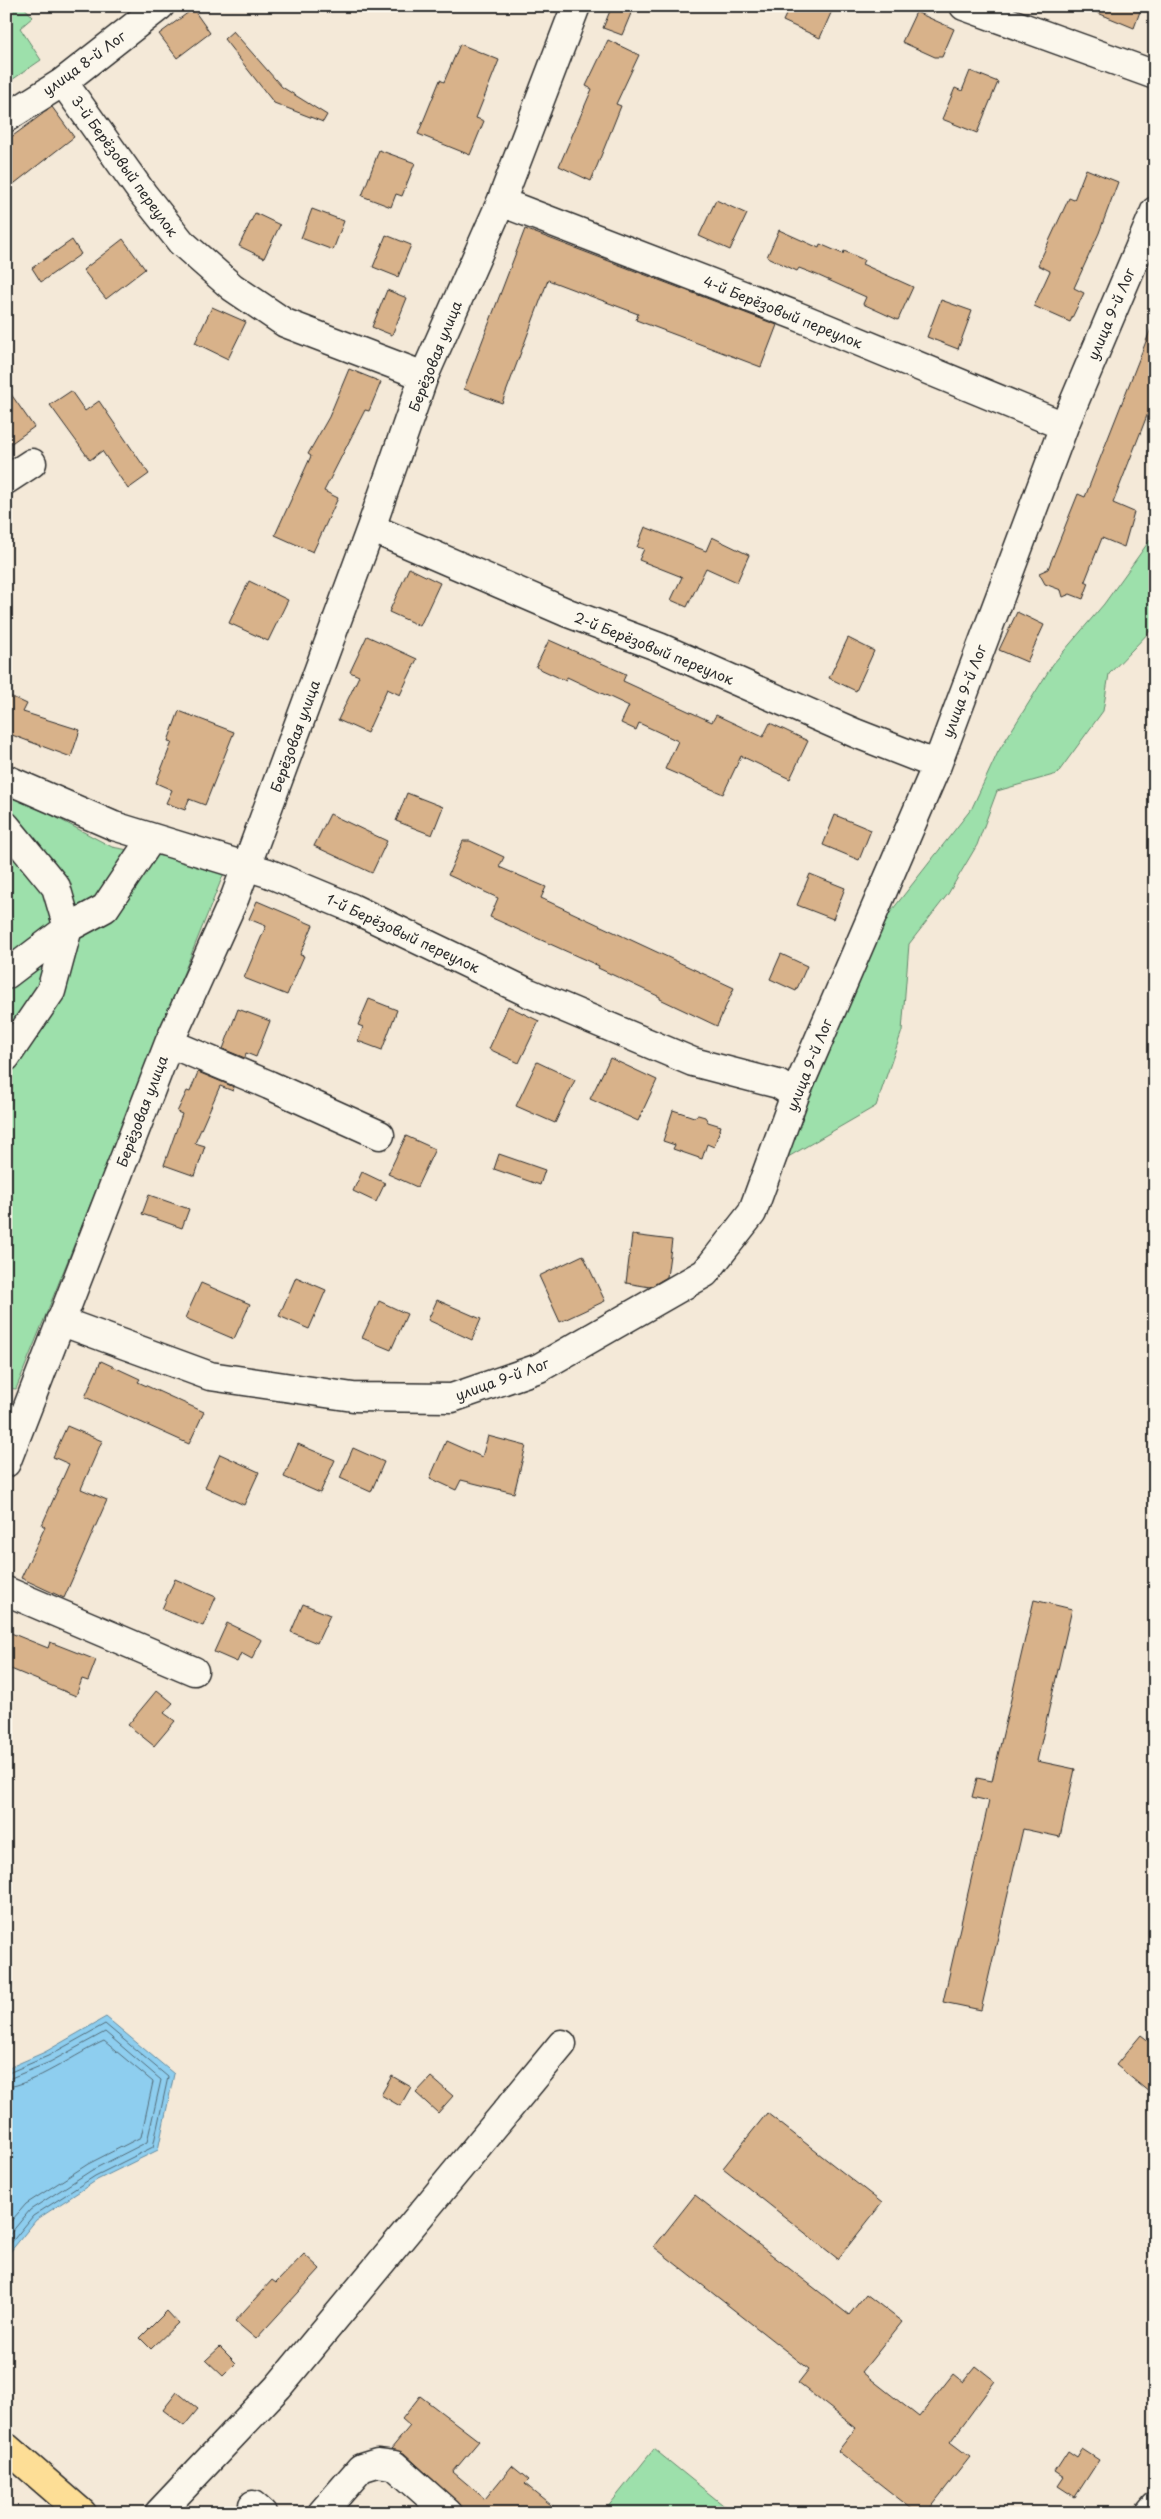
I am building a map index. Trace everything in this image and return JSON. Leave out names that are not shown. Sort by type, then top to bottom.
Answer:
[{"type":"main road","points":[[6,2447],[82,2513]]},
{"type":"street","name":"улица 8-й Лог","points":[[6,118],[63,82],[160,6]]},
{"type":"street","name":"Берёзовая улица","points":[[6,1463],[17,1399],[60,1321],[169,1043],[246,866],[371,528],[424,376],[501,202],[576,6]]},
{"type":"street","points":[[964,6],[1155,75]]},
{"type":"street","name":"3-й Берёзовый переулок","points":[[63,82],[143,194],[182,242],[232,288],[285,323],[424,376]]},
{"type":"street","name":"4-й Берёзовый переулок","points":[[501,202],[797,316],[1064,426]]},
{"type":"street","name":"улица 9-й Лог","points":[[60,1321],[210,1376],[353,1397],[452,1398],[539,1368],[705,1273],[752,1213],[795,1095],[937,765],[1064,426],[1155,211]]},
{"type":"street","points":[[6,480],[32,463]]},
{"type":"street","name":"2-й Берёзовый переулок","points":[[371,528],[568,613],[659,647],[855,733],[937,765]]},
{"type":"street","name":"1-й Берёзовый переулок","points":[[6,779],[114,826],[151,839],[246,866],[352,908],[529,992],[684,1058],[778,1084],[795,1095]]},
{"type":"street","points":[[6,826],[56,887],[68,928],[51,991],[6,1056]]},
{"type":"street","points":[[6,975],[68,928],[105,908],[151,839]]},
{"type":"street","points":[[169,1043],[269,1085],[380,1136]]},
{"type":"street","points":[[6,1591],[194,1671]]},
{"type":"street","points":[[158,2513],[278,2387],[562,2044]]},
{"type":"street","points":[[322,2513],[361,2468],[377,2463],[394,2465],[448,2513]]},
{"type":"street","points":[[1150,2513],[1155,2507]]},
{"type":"green space","points":[[6,6],[23,6],[33,17],[20,28],[41,60],[6,84]]},
{"type":"green space","points":[[1155,533],[1155,626],[1109,674],[1103,711],[1057,774],[997,791],[977,845],[948,894],[909,944],[902,1031],[876,1106],[776,1164],[871,937],[972,808],[998,752],[1053,664],[1104,604]]},
{"type":"green space","points":[[6,791],[112,847],[226,868],[16,1389],[6,1388]]},
{"type":"green space","points":[[654,2449],[733,2513],[603,2513]]},
{"type":"water","points":[[106,2017],[174,2074],[158,2150],[97,2180],[36,2220],[6,2257],[6,2069],[45,2052]]},
{"type":"building","points":[[612,6],[634,6],[622,35],[603,28]]},
{"type":"building","points":[[790,6],[834,6],[820,38],[783,21]]},
{"type":"building","points":[[1081,6],[1142,6],[1134,28]]},
{"type":"building","points":[[193,9],[210,33],[177,58],[159,34]]},
{"type":"building","points":[[916,12],[954,29],[942,57],[935,57],[902,42]]},
{"type":"building","points":[[233,31],[282,87],[327,115],[323,122],[274,103],[224,39]]},
{"type":"building","points":[[608,40],[639,55],[616,104],[621,106],[591,181],[559,166],[592,89],[586,86]]},
{"type":"building","points":[[460,44],[499,60],[476,118],[484,121],[470,155],[418,134],[440,80],[444,82]]},
{"type":"building","points":[[970,71],[998,82],[977,133],[942,119],[955,88],[962,91]]},
{"type":"building","points":[[52,107],[74,137],[6,190],[6,141]]},
{"type":"building","points":[[379,150],[415,163],[402,196],[396,194],[391,207],[362,196]]},
{"type":"building","points":[[1086,169],[1118,182],[1099,233],[1074,288],[1084,293],[1070,322],[1034,306],[1050,271],[1038,265],[1069,198],[1074,200]]},
{"type":"building","points":[[716,200],[747,214],[730,250],[699,236]]},
{"type":"building","points":[[312,209],[344,221],[333,250],[301,238]]},
{"type":"building","points":[[255,213],[280,225],[264,258],[239,246]]},
{"type":"building","points":[[525,229],[777,325],[761,367],[636,320],[638,314],[548,280],[502,403],[464,389]]},
{"type":"building","points":[[779,230],[819,248],[820,244],[843,254],[844,251],[864,260],[862,264],[913,287],[898,320],[863,304],[866,297],[817,275],[799,268],[797,271],[767,257]]},
{"type":"building","points":[[386,235],[411,245],[398,277],[373,267]]},
{"type":"building","points":[[123,239],[145,269],[106,299],[83,270]]},
{"type":"building","points":[[72,240],[81,254],[41,282],[32,268]]},
{"type":"building","points":[[387,290],[407,298],[392,335],[372,327]]},
{"type":"building","points":[[941,300],[972,311],[958,349],[927,337]]},
{"type":"building","points":[[212,307],[246,322],[228,359],[195,343]]},
{"type":"building","points":[[1154,321],[1155,395],[1113,503],[1134,512],[1124,547],[1102,538],[1085,581],[1089,583],[1083,599],[1070,594],[1063,597],[1061,590],[1045,584],[1039,573],[1048,569],[1078,494],[1085,497]]},
{"type":"building","points":[[349,369],[381,382],[369,411],[365,410],[324,491],[338,498],[313,552],[275,535],[311,456],[308,454],[329,417]]},
{"type":"building","points":[[6,387],[34,427],[6,447]]},
{"type":"building","points":[[71,391],[85,411],[99,401],[149,474],[128,489],[102,451],[90,460],[50,405]]},
{"type":"building","points":[[645,527],[706,551],[712,537],[749,555],[737,582],[706,568],[687,607],[671,600],[682,577],[639,560],[644,549],[637,547]]},
{"type":"building","points":[[409,568],[440,583],[420,626],[389,612]]},
{"type":"building","points":[[249,581],[288,600],[268,641],[229,623]]},
{"type":"building","points":[[1017,612],[1044,625],[1027,662],[999,650]]},
{"type":"building","points":[[367,636],[417,659],[400,695],[387,689],[367,733],[338,720],[359,676],[350,672]]},
{"type":"building","points":[[848,638],[874,651],[856,691],[829,678]]},
{"type":"building","points":[[549,640],[626,674],[623,681],[712,722],[716,715],[763,737],[770,723],[808,741],[790,779],[741,756],[723,794],[665,769],[678,741],[639,723],[636,730],[621,723],[629,706],[567,677],[566,681],[536,667]]},
{"type":"building","points":[[6,694],[27,704],[23,712],[80,730],[71,757],[12,735],[6,747]]},
{"type":"building","points":[[179,711],[234,732],[205,805],[189,799],[185,810],[166,803],[172,790],[156,783],[172,742],[168,741]]},
{"type":"building","points":[[407,793],[443,807],[432,835],[396,821]]},
{"type":"building","points":[[330,814],[387,841],[372,873],[314,846]]},
{"type":"building","points":[[835,815],[871,830],[859,860],[823,845]]},
{"type":"building","points":[[463,841],[470,841],[504,857],[499,867],[546,887],[541,898],[734,988],[717,1026],[598,968],[599,966],[490,917],[498,898],[448,875]]},
{"type":"building","points":[[810,874],[845,888],[833,919],[797,905]]},
{"type":"building","points":[[257,901],[313,925],[300,955],[304,956],[287,995],[244,978],[266,926],[249,919]]},
{"type":"building","points":[[781,954],[807,966],[796,991],[770,979]]},
{"type":"building","points":[[369,999],[397,1010],[382,1050],[358,1041],[363,1027],[358,1025]]},
{"type":"building","points":[[508,1006],[539,1021],[519,1063],[489,1049]]},
{"type":"building","points":[[238,1009],[270,1021],[256,1057],[246,1053],[245,1058],[223,1049]]},
{"type":"building","points":[[610,1058],[657,1080],[638,1121],[590,1099]]},
{"type":"building","points":[[537,1062],[575,1080],[555,1123],[516,1106]]},
{"type":"building","points":[[198,1072],[234,1087],[233,1091],[220,1086],[195,1143],[205,1146],[195,1176],[164,1165],[182,1114],[177,1112],[187,1091],[190,1092]]},
{"type":"building","points":[[673,1110],[694,1117],[698,1115],[705,1117],[708,1122],[721,1126],[714,1147],[707,1144],[702,1159],[673,1149],[675,1145],[663,1141]]},
{"type":"building","points":[[406,1136],[435,1149],[417,1187],[388,1174]]},
{"type":"building","points":[[499,1154],[545,1170],[540,1185],[494,1169]]},
{"type":"building","points":[[362,1172],[385,1183],[376,1202],[353,1191]]},
{"type":"building","points":[[149,1195],[189,1209],[182,1228],[142,1214]]},
{"type":"building","points":[[632,1235],[672,1240],[667,1277],[650,1287],[626,1283]]},
{"type":"building","points":[[583,1255],[605,1301],[560,1322],[539,1276]]},
{"type":"building","points":[[296,1277],[326,1290],[309,1329],[279,1316]]},
{"type":"building","points":[[201,1283],[250,1304],[234,1339],[185,1318]]},
{"type":"building","points":[[437,1300],[481,1319],[472,1340],[428,1320]]},
{"type":"building","points":[[379,1301],[407,1314],[391,1350],[362,1338]]},
{"type":"building","points":[[101,1361],[140,1379],[138,1382],[204,1412],[189,1444],[85,1397]]},
{"type":"building","points":[[67,1426],[102,1441],[81,1489],[107,1500],[64,1598],[21,1578],[45,1527],[42,1525],[69,1464],[53,1457]]},
{"type":"building","points":[[488,1436],[526,1446],[514,1493],[461,1480],[456,1490],[430,1478],[446,1441],[482,1457]]},
{"type":"building","points":[[298,1444],[335,1460],[320,1493],[284,1477]]},
{"type":"building","points":[[353,1448],[384,1462],[371,1492],[340,1478]]},
{"type":"building","points":[[220,1454],[259,1472],[244,1505],[205,1487]]},
{"type":"building","points":[[175,1579],[216,1597],[203,1626],[162,1609]]},
{"type":"building","points":[[1034,1600],[1072,1609],[1037,1761],[1075,1769],[1060,1837],[1023,1829],[981,2010],[943,2002],[989,1801],[972,1797],[977,1778],[992,1781]]},
{"type":"building","points":[[303,1604],[330,1615],[317,1643],[291,1632]]},
{"type":"building","points":[[227,1623],[262,1640],[252,1659],[241,1653],[237,1662],[214,1652]]},
{"type":"building","points":[[6,1631],[48,1648],[50,1642],[96,1660],[88,1681],[82,1679],[76,1696],[6,1667]]},
{"type":"building","points":[[157,1690],[173,1703],[164,1713],[175,1721],[154,1746],[128,1725]]},
{"type":"building","points":[[1141,2035],[1155,2046],[1155,2097],[1116,2065]]},
{"type":"building","points":[[392,2076],[411,2087],[400,2106],[381,2095]]},
{"type":"building","points":[[431,2077],[453,2096],[438,2113],[416,2093]]},
{"type":"building","points":[[767,2113],[882,2203],[838,2259],[723,2168]]},
{"type":"building","points":[[695,2195],[849,2315],[866,2294],[902,2322],[862,2372],[919,2417],[953,2374],[963,2382],[976,2366],[995,2381],[950,2442],[970,2457],[926,2513],[917,2513],[838,2451],[856,2428],[798,2383],[809,2369],[654,2247]]},
{"type":"building","points":[[304,2254],[320,2269],[256,2339],[235,2321],[272,2280],[276,2283]]},
{"type":"building","points":[[167,2311],[178,2323],[151,2349],[140,2338]]},
{"type":"building","points":[[220,2347],[236,2363],[223,2376],[206,2360]]},
{"type":"building","points":[[177,2392],[198,2409],[184,2426],[163,2410]]},
{"type":"building","points":[[420,2396],[479,2441],[453,2472],[485,2499],[512,2466],[529,2480],[525,2484],[561,2513],[469,2513],[404,2453],[391,2449],[410,2426],[402,2419]]},
{"type":"building","points":[[1082,2449],[1099,2460],[1075,2497],[1058,2486],[1064,2477],[1055,2471],[1068,2451],[1077,2457]]}]
